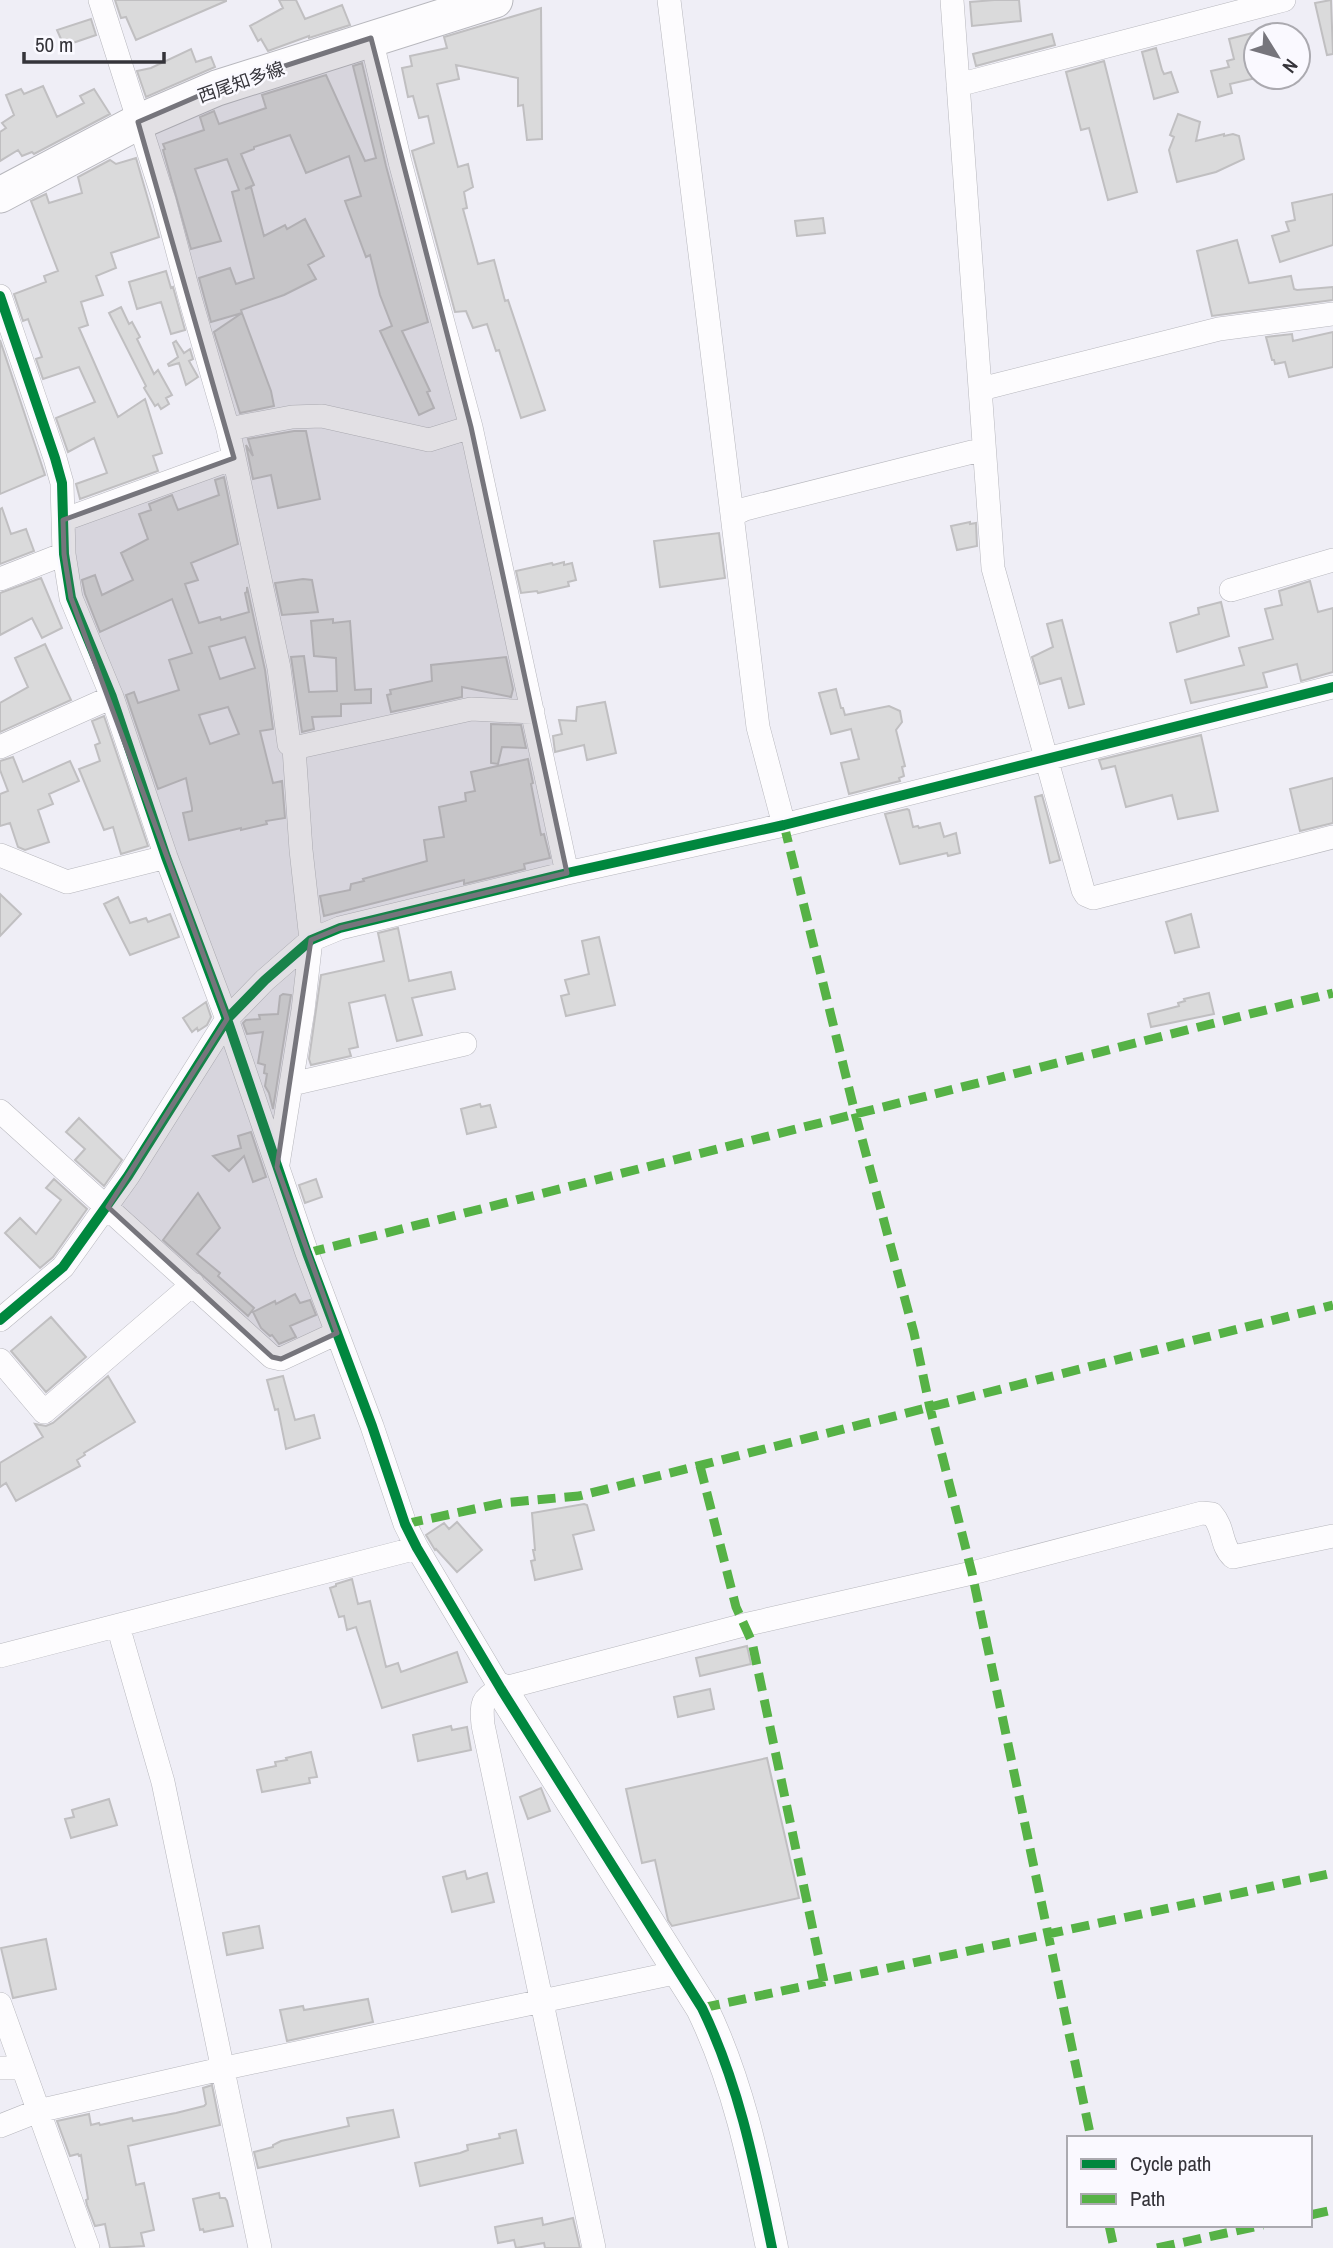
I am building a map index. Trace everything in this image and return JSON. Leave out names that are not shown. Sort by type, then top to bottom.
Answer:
[{"type":"main road","name":"西尾知多線","points":[[0,195],[138,122],[217,88],[495,0]]},
{"type":"street","points":[[100,0],[164,200],[228,429],[279,668],[289,744],[294,748],[311,940],[278,1167]]},
{"type":"street","points":[[669,0],[758,727],[784,825]]},
{"type":"street","points":[[952,0],[993,568],[1083,890],[1089,898],[1333,836]]},
{"type":"street","points":[[958,85],[1284,0]]},
{"type":"street","points":[[371,38],[400,162],[471,427],[567,873]]},
{"type":"street","points":[[0,296],[62,483],[64,554],[71,598],[112,696],[166,857],[227,1018],[405,1524],[501,1689],[679,1972],[713,2031],[745,2123],[772,2248]]},
{"type":"street","points":[[981,389],[1219,329],[1333,314]]},
{"type":"street","points":[[228,429],[306,415],[322,416],[429,440],[471,427]]},
{"type":"street","points":[[733,515],[745,509],[984,449]]},
{"type":"street","points":[[63,520],[234,458]]},
{"type":"street","points":[[0,579],[64,554]]},
{"type":"street","points":[[1231,590],[1333,561]]},
{"type":"street","points":[[0,1320],[63,1267],[108,1207],[227,1018],[311,940],[340,928],[567,873],[784,825],[1333,687]]},
{"type":"street","points":[[0,747],[112,696]]},
{"type":"street","points":[[294,748],[471,709],[533,712]]},
{"type":"street","points":[[0,855],[67,882],[166,857]]},
{"type":"street","points":[[292,1084],[465,1044]]},
{"type":"street","points":[[0,1111],[272,1357],[281,1359],[337,1333]]},
{"type":"street","points":[[0,1360],[44,1412],[193,1284]]},
{"type":"street","points":[[594,2248],[483,1726],[482,1704],[488,1695],[501,1689],[744,1625],[972,1573],[1202,1513],[1212,1514],[1220,1523],[1227,1551],[1233,1557],[1333,1536]]},
{"type":"street","points":[[0,1656],[417,1548]]},
{"type":"street","points":[[118,1626],[163,1782],[260,2248]]},
{"type":"street","points":[[0,2126],[38,2112],[221,2070],[679,1972]]},
{"type":"street","points":[[0,2004],[88,2248]]},
{"type":"street","points":[[0,2068],[23,2068]]},
{"type":"highlighted area","points":[[371,38],[471,427],[567,873],[340,928],[311,940],[277,1167],[337,1333],[281,1359],[272,1357],[108,1207],[227,1019],[71,598],[64,554],[63,520],[234,458],[138,122],[217,88]]},
{"type":"building","points":[[115,0],[226,1],[136,40],[126,17],[121,18]]},
{"type":"building","points":[[279,0],[296,0],[305,19],[342,5],[350,25],[268,51],[261,39],[258,41],[250,26],[283,8]]},
{"type":"building","points":[[1019,0],[1021,21],[972,26],[970,2]]},
{"type":"building","points":[[1331,0],[1333,54],[1327,55],[1315,3]]},
{"type":"building","points":[[541,8],[542,139],[527,140],[523,105],[518,106],[518,78],[456,65],[459,79],[437,84],[458,167],[468,164],[473,187],[464,192],[467,208],[463,209],[478,264],[494,260],[505,301],[508,300],[545,410],[521,418],[499,350],[496,351],[487,324],[473,328],[466,311],[455,312],[412,151],[434,143],[428,116],[419,118],[413,96],[408,97],[402,68],[412,66],[410,56],[447,48],[444,37]]},
{"type":"building","points":[[91,19],[96,35],[64,46],[57,30]]},
{"type":"building","points":[[1052,34],[1055,45],[976,66],[973,54]]},
{"type":"building","points":[[1242,36],[1242,81],[1230,84],[1232,93],[1218,97],[1211,71],[1229,67],[1227,61],[1234,59],[1229,39]]},
{"type":"building","points":[[1156,48],[1164,74],[1171,72],[1178,92],[1154,99],[1142,52]]},
{"type":"building","points":[[191,49],[196,62],[211,57],[215,67],[146,97],[137,71],[151,68]]},
{"type":"building","points":[[1104,61],[1137,192],[1108,200],[1089,128],[1081,130],[1066,72]]},
{"type":"building","points":[[362,63],[386,166],[428,322],[402,331],[430,391],[427,392],[434,408],[419,415],[380,331],[392,326],[380,295],[370,255],[366,257],[345,201],[361,196],[349,156],[306,173],[290,135],[241,154],[254,185],[245,189],[251,187],[264,236],[285,225],[287,229],[305,219],[324,256],[308,265],[316,279],[284,295],[241,310],[242,313],[211,322],[199,278],[230,268],[236,284],[254,278],[232,192],[239,190],[227,159],[195,169],[221,241],[191,249],[163,150],[163,144],[204,130],[200,117],[214,111],[219,124],[266,108],[262,95],[326,75],[365,161],[376,158],[353,66]]},
{"type":"building","points":[[43,86],[57,117],[84,103],[80,96],[94,89],[110,114],[34,154],[32,152],[22,156],[18,150],[0,161],[0,132],[6,128],[2,123],[14,115],[6,95],[21,89],[24,94]]},
{"type":"building","points":[[1178,114],[1200,122],[1196,141],[1224,134],[1239,136],[1244,159],[1216,172],[1177,182],[1169,150],[1174,137],[1170,135]]},
{"type":"building","points":[[136,158],[159,237],[111,253],[116,268],[96,276],[103,295],[81,302],[88,325],[79,328],[118,417],[145,399],[162,453],[153,456],[158,471],[80,499],[76,484],[107,473],[94,438],[68,452],[56,418],[95,402],[79,367],[43,379],[36,359],[42,357],[28,319],[23,321],[14,294],[46,282],[44,276],[58,271],[31,201],[46,194],[49,203],[82,193],[78,177],[110,160],[116,164]]},
{"type":"building","points":[[1333,194],[1333,245],[1280,262],[1272,236],[1289,231],[1286,222],[1295,220],[1292,203]]},
{"type":"building","points":[[823,218],[825,233],[797,236],[795,221]]},
{"type":"building","points":[[1237,240],[1249,283],[1291,276],[1294,289],[1297,290],[1333,287],[1333,300],[1212,316],[1197,251]]},
{"type":"building","points":[[166,271],[185,330],[171,334],[161,302],[137,309],[129,282]]},
{"type":"building","points":[[121,307],[129,324],[132,322],[140,337],[137,339],[154,374],[158,370],[172,395],[166,398],[169,404],[161,409],[158,404],[155,406],[144,388],[146,386],[109,313]]},
{"type":"building","points":[[242,313],[274,406],[240,413],[214,332]]},
{"type":"building","points":[[1333,332],[1333,367],[1289,377],[1285,362],[1275,364],[1272,360],[1266,337],[1292,334],[1293,341]]},
{"type":"building","points":[[0,340],[45,475],[0,494]]},
{"type":"building","points":[[176,341],[184,353],[190,349],[193,359],[189,361],[198,377],[186,385],[179,363],[168,364],[178,357],[173,343]]},
{"type":"building","points":[[306,431],[320,499],[278,508],[271,475],[253,479],[246,445],[253,456],[248,439]]},
{"type":"building","points":[[224,477],[238,544],[191,563],[198,580],[185,584],[199,623],[249,612],[245,593],[247,587],[265,670],[273,729],[260,731],[273,783],[282,781],[285,818],[189,840],[183,813],[192,811],[186,778],[158,789],[126,695],[134,692],[138,703],[179,690],[169,660],[192,653],[172,599],[100,632],[82,580],[95,575],[102,595],[133,580],[121,553],[148,539],[139,514],[151,510],[149,504],[172,495],[178,510],[219,495],[215,480]],"holes":[[[245,637],[255,668],[220,679],[209,647]],[[228,707],[239,734],[210,744],[199,715]]]},
{"type":"building","points":[[2,508],[11,534],[26,529],[34,551],[0,564],[0,509]]},
{"type":"building","points":[[976,523],[977,546],[957,550],[951,526]]},
{"type":"building","points":[[719,533],[725,578],[660,587],[654,541]]},
{"type":"building","points":[[564,562],[564,565],[572,563],[576,580],[568,582],[569,586],[538,593],[521,593],[516,571]]},
{"type":"building","points":[[41,578],[62,628],[42,638],[32,618],[0,635],[0,593]]},
{"type":"building","points":[[312,580],[318,612],[282,615],[275,583]]},
{"type":"building","points":[[1310,581],[1318,612],[1333,608],[1333,672],[1301,681],[1297,664],[1263,673],[1267,687],[1191,703],[1185,680],[1244,665],[1239,648],[1273,639],[1265,609],[1282,605],[1279,591]]},
{"type":"building","points":[[1221,602],[1229,636],[1177,652],[1170,623],[1199,614],[1198,608]]},
{"type":"building","points":[[333,619],[333,623],[350,621],[355,690],[371,689],[371,703],[341,704],[341,716],[312,717],[314,729],[302,732],[291,657],[304,656],[309,692],[337,691],[336,658],[314,656],[311,621]]},
{"type":"building","points":[[1062,620],[1084,704],[1069,708],[1061,678],[1040,684],[1032,657],[1053,647],[1047,624]]},
{"type":"building","points":[[45,644],[71,700],[0,732],[0,703],[28,687],[15,658]]},
{"type":"building","points":[[506,657],[513,689],[511,697],[462,687],[462,697],[391,712],[387,695],[391,694],[390,690],[432,681],[431,665]]},
{"type":"building","points":[[836,689],[845,715],[889,706],[900,711],[902,722],[896,730],[905,766],[902,767],[904,776],[899,778],[900,781],[849,794],[841,763],[859,759],[851,729],[831,734],[819,693]]},
{"type":"building","points":[[605,702],[616,753],[587,760],[584,745],[555,752],[553,736],[562,734],[559,720],[576,721],[577,707]]},
{"type":"building","points":[[104,716],[148,846],[121,854],[113,827],[104,830],[79,769],[100,761],[95,745],[100,743],[92,721]]},
{"type":"building","points":[[491,724],[521,725],[526,748],[502,747],[498,764],[491,763]]},
{"type":"building","points":[[1201,735],[1218,811],[1178,819],[1172,795],[1126,807],[1115,766],[1102,769],[1099,760]]},
{"type":"building","points":[[13,757],[23,782],[70,761],[79,781],[49,794],[53,804],[38,810],[49,842],[25,850],[18,847],[10,823],[0,826],[0,794],[8,791],[0,770],[0,761]]},
{"type":"building","points":[[528,759],[541,835],[544,834],[550,858],[524,864],[525,869],[464,884],[464,880],[324,916],[320,896],[350,890],[351,884],[364,881],[363,879],[427,861],[424,840],[444,837],[439,807],[466,801],[465,793],[475,791],[471,772]]},
{"type":"building","points":[[1333,778],[1333,823],[1300,831],[1290,789]]},
{"type":"building","points":[[1042,795],[1060,860],[1050,863],[1035,797]]},
{"type":"building","points":[[907,809],[913,827],[940,823],[944,837],[956,833],[960,853],[948,856],[947,853],[900,864],[885,814]]},
{"type":"building","points":[[0,894],[21,914],[0,936]]},
{"type":"building","points":[[118,897],[130,923],[146,918],[148,922],[170,914],[179,937],[130,955],[104,904]]},
{"type":"building","points":[[1191,914],[1199,947],[1175,953],[1166,922]]},
{"type":"building","points":[[398,928],[409,981],[451,972],[455,989],[412,998],[422,1035],[397,1041],[385,995],[349,1003],[358,1047],[349,1049],[351,1056],[311,1065],[309,1059],[321,975],[384,961],[378,933]]},
{"type":"building","points":[[599,937],[615,1005],[566,1016],[561,996],[569,994],[565,980],[589,974],[582,941]]},
{"type":"building","points":[[1209,993],[1214,1014],[1151,1027],[1148,1014],[1179,1006],[1178,1003],[1185,1001],[1184,999]]},
{"type":"building","points":[[291,995],[273,1109],[265,1086],[265,1065],[258,1063],[263,1032],[247,1034],[243,1023],[246,1020],[260,1019],[259,1015],[278,1014],[280,996]]},
{"type":"building","points":[[206,1002],[211,1017],[207,1025],[192,1032],[183,1018]]},
{"type":"building","points":[[480,1104],[481,1107],[490,1105],[496,1127],[467,1134],[461,1109]]},
{"type":"building","points":[[79,1118],[122,1160],[104,1186],[75,1160],[85,1149],[66,1132]]},
{"type":"building","points":[[251,1132],[266,1177],[253,1182],[244,1156],[229,1171],[213,1156],[241,1148],[238,1136]]},
{"type":"building","points":[[54,1179],[87,1209],[53,1257],[40,1268],[5,1233],[20,1218],[36,1234],[61,1200],[46,1188]]},
{"type":"building","points":[[316,1179],[322,1197],[305,1203],[299,1185]]},
{"type":"building","points":[[198,1193],[220,1228],[197,1254],[254,1308],[248,1316],[163,1240]]},
{"type":"building","points":[[295,1294],[300,1303],[310,1300],[316,1315],[290,1326],[296,1337],[279,1344],[261,1328],[253,1312]]},
{"type":"building","points":[[51,1317],[86,1357],[46,1392],[11,1351]]},
{"type":"building","points":[[108,1376],[135,1422],[84,1453],[85,1455],[77,1460],[80,1466],[16,1501],[6,1483],[0,1487],[0,1463],[43,1437],[35,1424],[46,1426],[53,1423]]},
{"type":"building","points":[[283,1376],[295,1420],[314,1415],[320,1438],[286,1449],[278,1409],[275,1410],[267,1380]]},
{"type":"building","points":[[587,1505],[594,1530],[573,1535],[582,1569],[535,1580],[531,1561],[535,1560],[532,1513]]},
{"type":"building","points":[[457,1522],[482,1550],[457,1572],[435,1550],[426,1535],[444,1523],[449,1529]]},
{"type":"building","points":[[352,1579],[358,1604],[370,1601],[386,1667],[398,1663],[401,1672],[457,1652],[467,1682],[382,1708],[356,1627],[347,1630],[344,1616],[339,1617],[330,1588]]},
{"type":"building","points":[[747,1646],[751,1664],[700,1676],[696,1658]]},
{"type":"building","points":[[710,1689],[714,1709],[678,1717],[674,1697]]},
{"type":"building","points":[[451,1726],[452,1730],[467,1727],[471,1750],[418,1761],[413,1735]]},
{"type":"building","points":[[311,1752],[317,1777],[309,1778],[310,1783],[262,1792],[257,1770],[276,1766],[275,1762],[287,1760],[286,1758]]},
{"type":"building","points":[[767,1758],[799,1898],[672,1926],[668,1920],[655,1860],[642,1863],[626,1789]]},
{"type":"building","points":[[541,1788],[550,1811],[528,1819],[520,1797]]},
{"type":"building","points":[[109,1799],[117,1825],[71,1838],[65,1819],[74,1817],[72,1810]]},
{"type":"building","points":[[465,1871],[467,1879],[487,1873],[494,1902],[452,1912],[443,1877]]},
{"type":"building","points":[[259,1926],[263,1948],[227,1955],[223,1933]]},
{"type":"building","points":[[46,1939],[56,1989],[13,1998],[1,1948]]},
{"type":"building","points":[[368,1999],[373,2022],[287,2041],[280,2010],[303,2006],[304,2010]]},
{"type":"building","points":[[212,2085],[220,2125],[128,2146],[136,2185],[144,2183],[154,2230],[141,2233],[144,2246],[110,2248],[105,2224],[95,2226],[87,2205],[81,2155],[70,2156],[57,2121],[89,2114],[91,2125],[100,2125],[176,2113],[204,2106],[206,2104],[203,2088]]},
{"type":"building","points":[[393,2110],[399,2137],[258,2168],[254,2152],[273,2147],[281,2141],[349,2126],[347,2118]]},
{"type":"building","points":[[516,2130],[523,2163],[420,2186],[415,2163],[460,2153],[468,2150],[467,2145],[500,2138],[499,2134]]},
{"type":"building","points":[[219,2193],[220,2198],[227,2201],[233,2226],[204,2232],[203,2229],[200,2230],[193,2199]]},
{"type":"building","points":[[542,2218],[543,2225],[573,2218],[580,2248],[545,2248],[544,2243],[516,2248],[514,2240],[498,2243],[495,2227]]},
{"type":"marked path","points":[[784,825],[855,1113],[914,1333],[972,1573],[1091,2136]]},
{"type":"marked path","points":[[307,1253],[1333,993]]},
{"type":"marked path","points":[[405,1524],[502,1503],[579,1496],[1333,1305]]},
{"type":"marked path","points":[[700,1466],[736,1607],[752,1642],[824,1982]]},
{"type":"marked path","points":[[702,2008],[1333,1873]]},
{"type":"marked path","points":[[1312,2215],[1333,2210]]},
{"type":"marked path","points":[[1109,2227],[1114,2248]]},
{"type":"marked path","points":[[1157,2248],[1254,2227]]},
{"type":"cycle path","points":[[0,296],[62,483],[64,554],[71,598],[112,697],[166,857],[227,1019],[307,1253],[372,1426],[405,1524],[501,1689],[702,2008],[736,2096],[772,2248]]},
{"type":"cycle path","points":[[0,1320],[63,1267],[128,1176],[227,1019],[265,980],[311,940],[340,928],[567,873],[784,825],[1333,687]]}]
